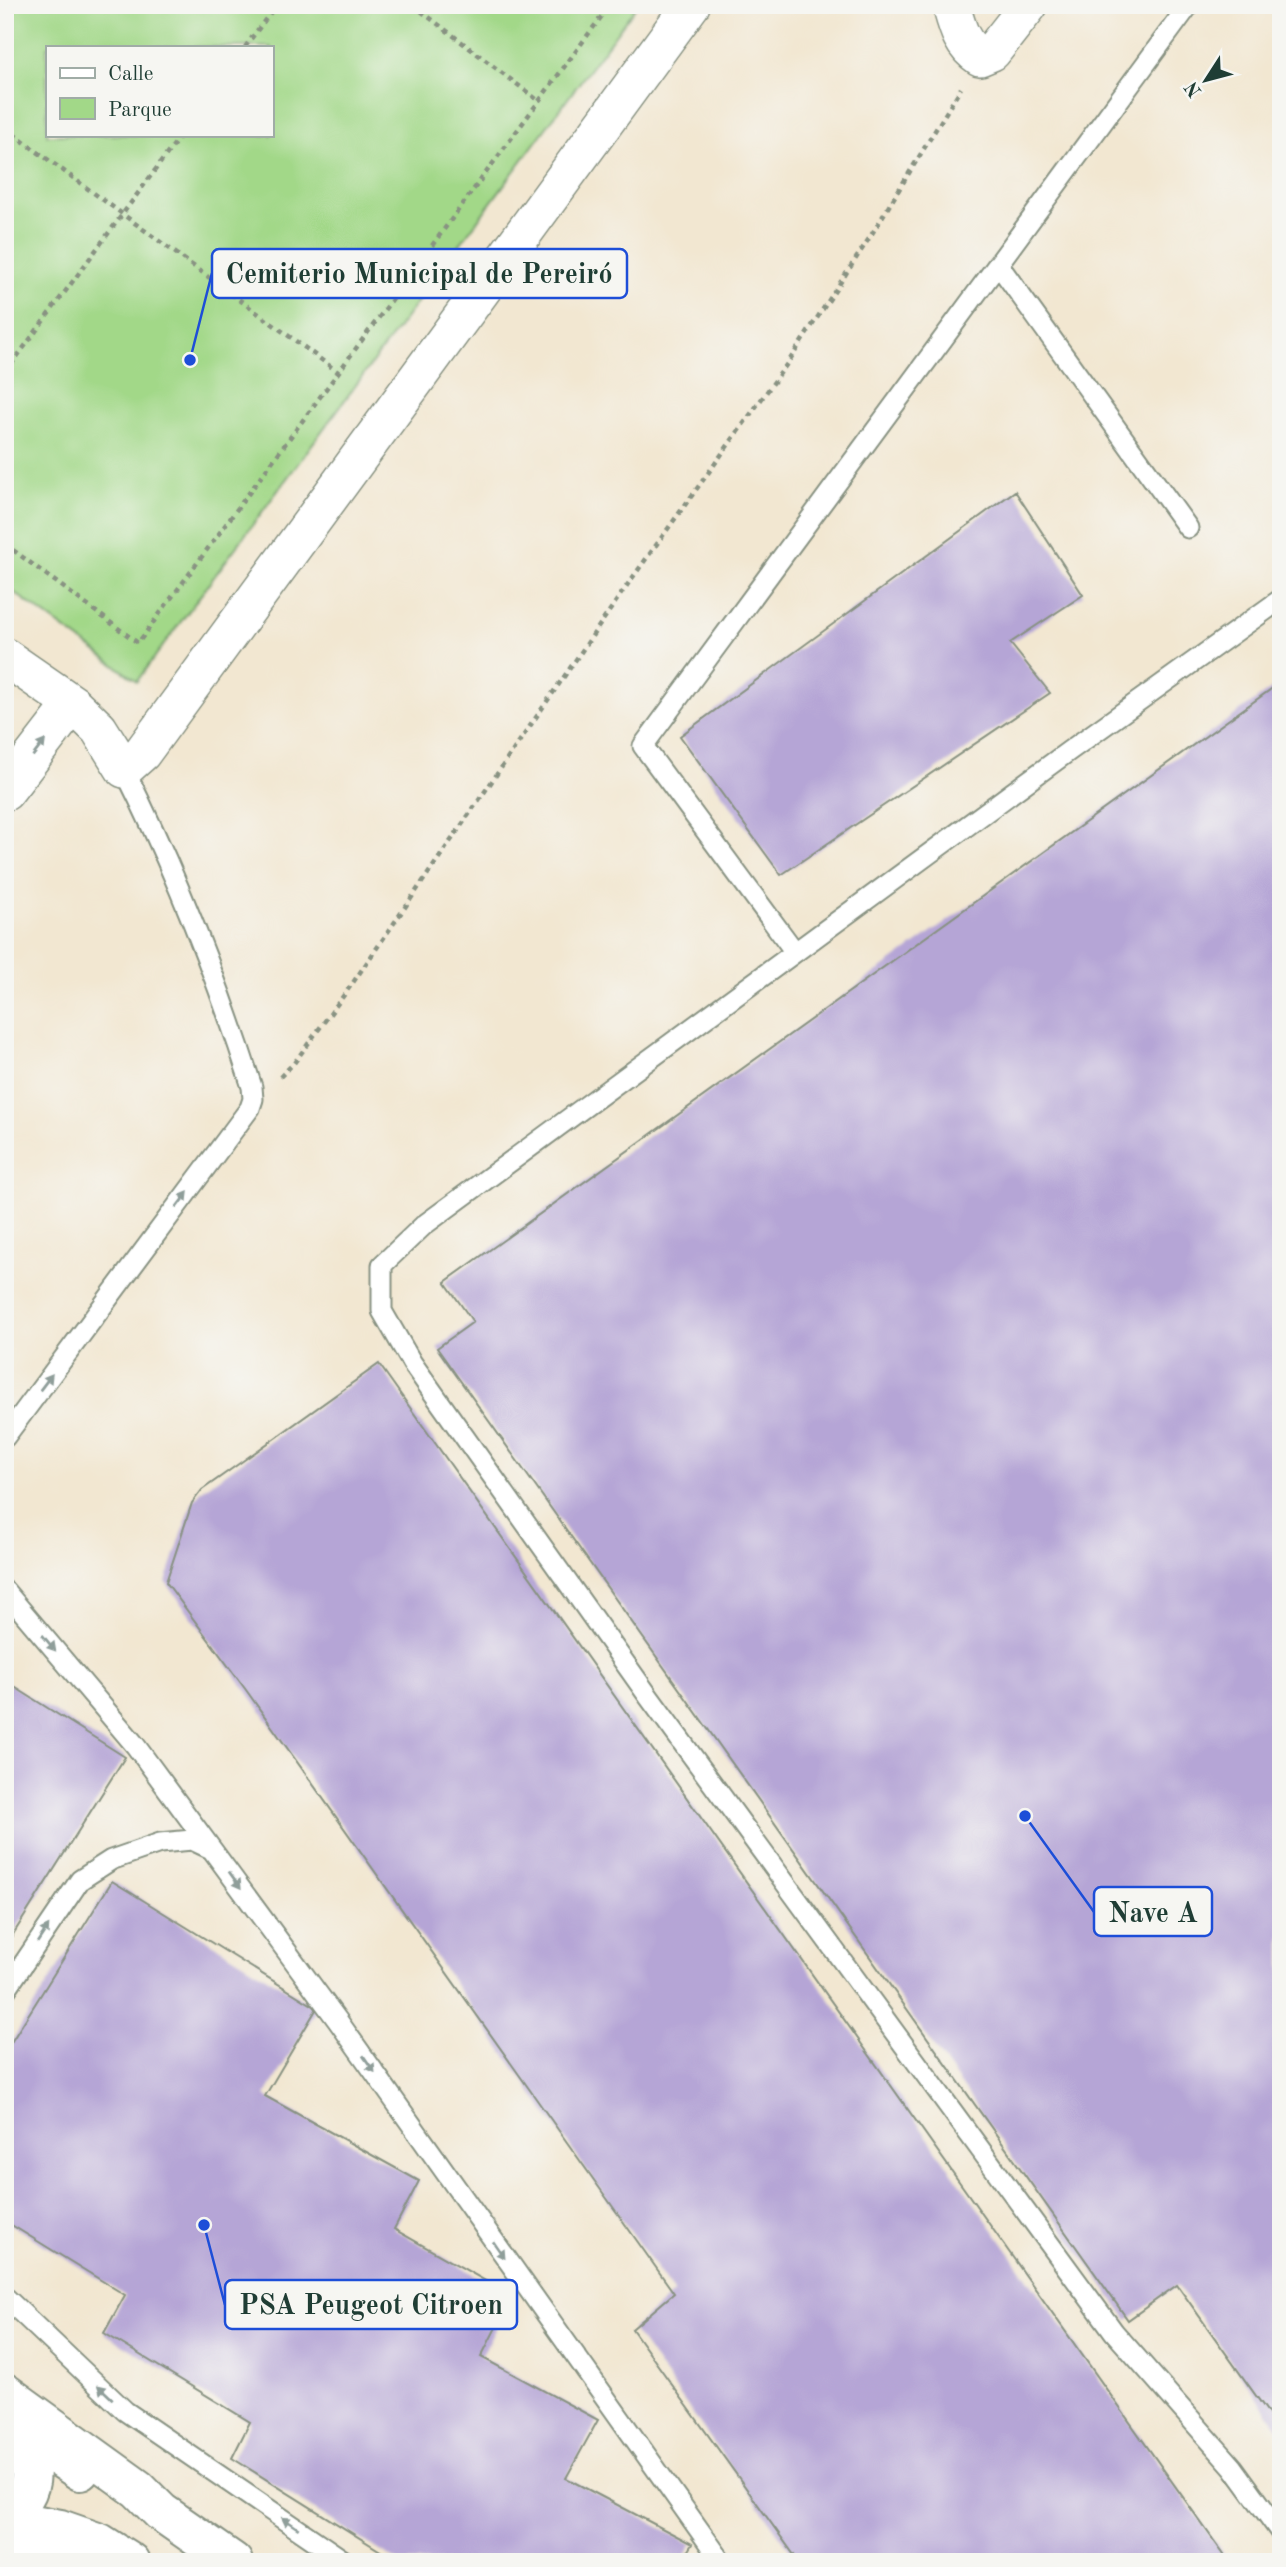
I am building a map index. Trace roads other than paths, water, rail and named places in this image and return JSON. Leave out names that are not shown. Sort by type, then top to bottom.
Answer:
[{"type":"main road","points":[[5,2393],[138,2489],[161,2512],[233,2562]]},
{"type":"main road","points":[[14,2438],[50,2451],[135,2509],[161,2512]]},
{"type":"main road","points":[[6,2536],[30,2487],[32,2472],[14,2438]]},
{"type":"main road","points":[[6,2536],[60,2529],[100,2543],[130,2562]]},
{"type":"main road","points":[[6,2536],[35,2547],[69,2551],[90,2562]]},
{"type":"street","points":[[5,657],[73,704],[99,729],[124,769],[149,744],[691,5]]},
{"type":"street","points":[[951,5],[960,34],[969,50],[980,57],[992,52],[1029,5]]},
{"type":"street","points":[[5,792],[73,704]]},
{"type":"lane","points":[[795,952],[643,746],[1189,5]]},
{"type":"lane","points":[[998,264],[1188,528]]},
{"type":"lane","points":[[1281,599],[1069,751],[424,1225],[382,1265],[382,1311],[412,1363],[649,1698],[1114,2332],[1233,2467],[1281,2533]]},
{"type":"lane","points":[[5,1437],[250,1108],[253,1099],[252,1087],[230,1018],[162,844],[124,769]]},
{"type":"lane","points":[[5,1591],[135,1745],[212,1849],[338,2021],[722,2562]]},
{"type":"lane","points":[[5,1991],[80,1880],[111,1860],[160,1843],[192,1840],[212,1849]]},
{"type":"lane","points":[[5,2297],[125,2411],[346,2562]]},
{"type":"place","name":"Cemiterio Municipal de Pereiró","points":[[190,360]]},
{"type":"place","name":"Nave A","points":[[1025,1816]]},
{"type":"place","name":"PSA Peugeot Citroen","points":[[204,2225]]}]
